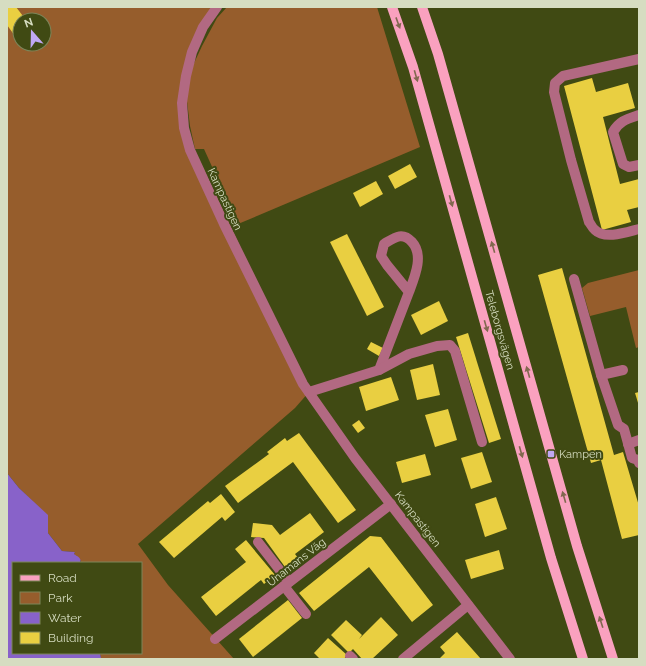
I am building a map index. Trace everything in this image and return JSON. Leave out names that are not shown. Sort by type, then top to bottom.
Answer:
[{"type":"main road","name":"Teleborgsvägen","points":[[392,7],[413,67],[549,550],[583,659]]},
{"type":"main road","name":"Teleborgsvägen","points":[[422,7],[431,30],[577,546],[613,659]]},
{"type":"main road","points":[[429,7],[431,30]]},
{"type":"street","name":"Kampastigen","points":[[217,7],[202,27],[192,52],[186,76],[182,103],[184,128],[190,150],[224,224],[299,377],[355,458],[510,659]]},
{"type":"street","points":[[639,59],[563,76],[555,83],[554,92],[571,160],[590,222],[594,230],[602,234],[612,234],[639,229]]},
{"type":"street","points":[[639,115],[623,120],[616,126],[613,132],[623,164],[629,167],[639,165]]},
{"type":"street","points":[[379,370],[409,292],[418,263],[417,248],[407,237],[397,236],[384,244],[381,256],[409,292]]},
{"type":"street","points":[[574,279],[601,375],[618,426],[624,430],[632,458],[638,460],[639,463]]},
{"type":"street","points":[[309,392],[379,370],[409,354],[450,344],[454,351],[482,442]]},
{"type":"street","points":[[601,375],[623,370]]},
{"type":"street","points":[[628,444],[639,440]]},
{"type":"street","name":"Unamans Väg","points":[[215,639],[375,514],[391,504]]},
{"type":"street","points":[[258,542],[306,614]]},
{"type":"street","points":[[403,659],[468,605]]},
{"type":"green space","points":[[7,7],[217,7],[192,52],[184,128],[309,392],[295,408],[138,544],[168,585],[234,659],[101,658],[100,654],[142,654],[142,562],[80,562],[74,554],[75,552],[62,551],[48,533],[47,515],[19,488],[7,473]]},
{"type":"green space","points":[[227,7],[377,7],[420,147],[238,224],[204,149],[195,149],[187,101],[189,74],[217,18]]},
{"type":"green space","points":[[639,270],[639,347],[636,348],[626,307],[590,316],[582,288],[588,283]]},
{"type":"water","points":[[7,473],[19,488],[48,515],[48,533],[62,551],[75,552],[74,554],[80,560],[80,562],[12,562],[12,654],[100,654],[101,658],[105,659],[7,659]]},
{"type":"building","points":[[7,7],[16,7],[20,12],[12,12],[12,32],[7,25]]},
{"type":"building","points":[[592,78],[596,92],[628,83],[635,108],[603,117],[620,184],[639,179],[639,207],[627,210],[631,222],[602,230],[564,86]]},
{"type":"building","points":[[410,164],[417,177],[395,189],[388,176]]},
{"type":"building","points":[[376,181],[383,194],[360,207],[353,193]]},
{"type":"building","points":[[347,234],[384,307],[367,316],[330,242]]},
{"type":"building","points":[[562,268],[614,455],[623,452],[639,506],[639,535],[622,539],[601,460],[591,463],[538,275]]},
{"type":"building","points":[[439,301],[448,321],[421,335],[411,315]]},
{"type":"building","points":[[468,333],[501,439],[489,443],[456,337]]},
{"type":"building","points":[[371,342],[383,348],[379,356],[367,349]]},
{"type":"building","points":[[433,364],[440,395],[417,400],[410,370]]},
{"type":"building","points":[[391,377],[399,400],[366,411],[359,387]]},
{"type":"building","points":[[639,392],[639,406],[635,393]]},
{"type":"building","points":[[448,409],[457,440],[435,447],[425,415]]},
{"type":"building","points":[[359,420],[365,428],[358,433],[352,425]]},
{"type":"building","points":[[299,433],[356,510],[338,523],[293,462],[238,503],[225,486],[269,454],[267,452],[285,438],[287,441]]},
{"type":"building","points":[[482,452],[492,482],[471,489],[461,458]]},
{"type":"building","points":[[425,454],[431,475],[402,483],[396,462]]},
{"type":"building","points":[[221,494],[235,512],[225,521],[222,517],[174,558],[159,542],[208,501],[210,503]]},
{"type":"building","points":[[496,497],[507,529],[485,537],[475,504]]},
{"type":"building","points":[[310,513],[324,532],[295,554],[298,558],[285,567],[264,538],[251,537],[253,523],[272,525],[280,535]]},
{"type":"building","points":[[370,536],[381,537],[433,605],[412,622],[369,567],[314,611],[299,593]]},
{"type":"building","points":[[246,540],[275,575],[264,584],[261,580],[216,616],[201,597],[246,562],[235,549]]},
{"type":"building","points":[[499,550],[504,569],[471,579],[465,560]]},
{"type":"building","points":[[288,600],[302,618],[253,657],[239,639]]},
{"type":"building","points":[[381,617],[398,635],[372,659],[362,659],[353,649],[349,653],[331,635],[346,620],[362,635],[359,639]]},
{"type":"building","points":[[457,632],[481,659],[440,658],[445,653],[440,647]]},
{"type":"building","points":[[328,638],[347,655],[344,659],[320,659],[314,653]]},
{"type":"place","name":"Kampen","points":[[551,454]]}]
